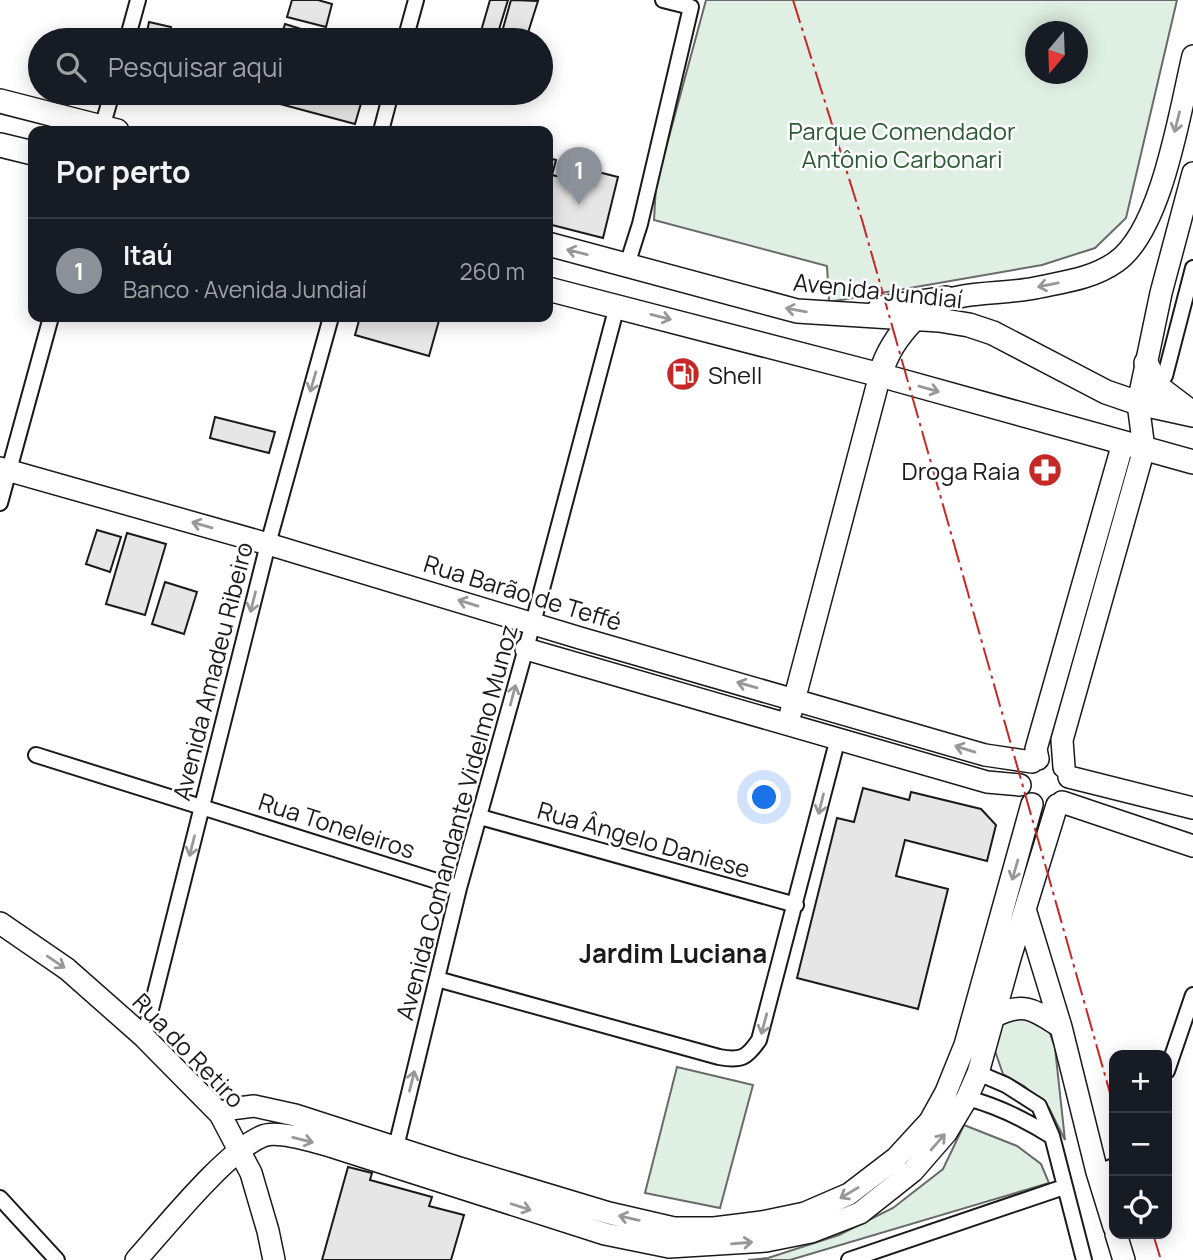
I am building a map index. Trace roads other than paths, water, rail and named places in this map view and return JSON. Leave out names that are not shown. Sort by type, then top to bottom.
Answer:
[{"type":"main road","points":[[832,314],[1024,290],[1085,278],[1116,262],[1133,246],[1155,207],[1193,56]]},
{"type":"main road","points":[[0,101],[92,126]]},
{"type":"main road","points":[[0,145],[28,152]]},
{"type":"main road","points":[[1193,173],[1161,293],[1155,369],[1158,387],[1193,414]]},
{"type":"main road","name":"Avenida Jundiaí","points":[[553,245],[797,311],[939,320],[969,325],[993,333],[1106,392],[1138,403],[1193,414]]},
{"type":"main road","points":[[553,290],[880,375],[1193,462]]},
{"type":"main road","points":[[788,724],[886,356],[897,336],[921,311],[946,298]]},
{"type":"main road","points":[[136,1260],[214,1174],[265,1135],[294,1137],[375,1160],[605,1234],[669,1247],[766,1241],[811,1231],[860,1213],[913,1171],[946,1133],[978,1073],[1059,803],[1069,790],[1062,740],[1133,446],[1138,403],[1155,369]]},
{"type":"main road","points":[[1133,446],[1035,760],[1023,772],[1020,785],[1024,796],[1032,804],[1045,808],[1059,803],[1193,846]]},
{"type":"main road","name":"Rua Barão de Teffé","points":[[4,470],[268,544],[580,638],[985,754],[1035,760]]},
{"type":"main road","points":[[551,657],[567,643],[580,638]]},
{"type":"main road","points":[[526,649],[987,782],[1020,785]]},
{"type":"main road","points":[[1035,760],[1052,759],[1067,772],[1193,808]]},
{"type":"main road","points":[[220,1114],[230,1108],[254,1106],[295,1115],[609,1213],[674,1228],[714,1228],[805,1213],[849,1194],[905,1149],[930,1121],[946,1092],[964,1045],[1032,804]]},
{"type":"main road","points":[[1026,909],[1106,1169],[1109,1191]]},
{"type":"main road","name":"Rua do Retiro","points":[[0,923],[67,969],[144,1037],[220,1114],[251,1173],[274,1260]]},
{"type":"main road","points":[[995,1016],[1014,1007],[1037,1012],[1061,1027]]},
{"type":"main road","points":[[375,1160],[396,1147]]},
{"type":"main road","points":[[1118,1239],[1124,1260]]},
{"type":"street","points":[[130,28],[138,0]]},
{"type":"street","points":[[408,28],[416,0]]},
{"type":"street","points":[[627,265],[640,224],[691,7],[663,0]]},
{"type":"street","points":[[108,126],[110,105]]},
{"type":"street","points":[[382,126],[388,105]]},
{"type":"street","points":[[1155,369],[1185,298],[1193,268]]},
{"type":"street","points":[[1161,293],[1185,298]]},
{"type":"street","name":"Avenida Comandante Videlmo Munoz","points":[[396,1147],[459,888],[617,306]]},
{"type":"street","points":[[0,503],[4,470],[49,322]]},
{"type":"street","name":"Avenida Amadeu Ribeiro","points":[[144,1037],[268,544],[330,322]]},
{"type":"street","points":[[437,979],[719,1057],[736,1060],[750,1053],[759,1040],[838,738]]},
{"type":"street","name":"Rua Toneleiros","points":[[36,754],[459,888]]},
{"type":"street","name":"Rua Ângelo Daniese","points":[[480,817],[796,905]]},
{"type":"street","points":[[1172,1056],[1193,995]]},
{"type":"street","points":[[978,1073],[1006,1085],[1039,1106],[1052,1136],[1084,1260]]},
{"type":"street","points":[[967,1098],[990,1104],[1027,1120],[1052,1136]]},
{"type":"street","points":[[849,1260],[1064,1186]]},
{"type":"street","points":[[0,1198],[57,1260]]},
{"type":"place","name":"Itaú","points":[[579,205]]},
{"type":"place","name":"Shell","points":[[683,374]]},
{"type":"place","name":"Droga Raia","points":[[1045,470]]},
{"type":"district","name":"Jardim Luciana","points":[[673,953]]},
{"type":"park label","name":"Parque Comendador Antônio Carbonari","points":[[902,144]]}]
